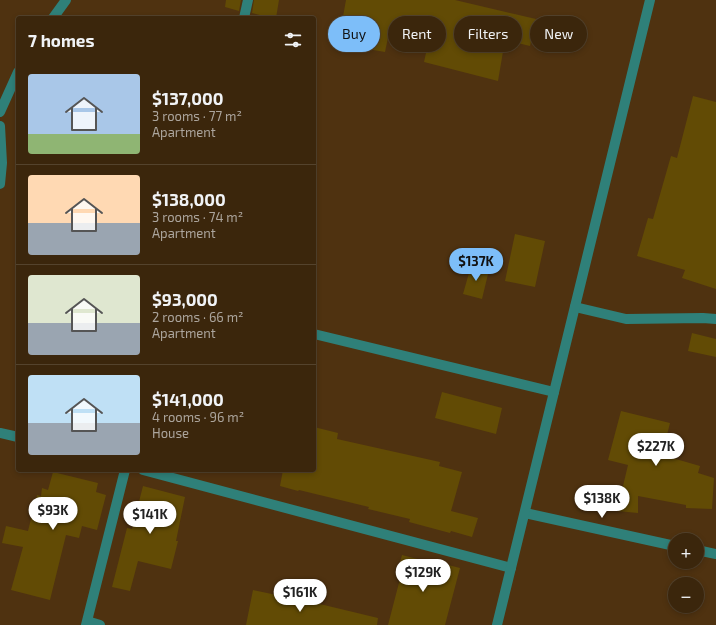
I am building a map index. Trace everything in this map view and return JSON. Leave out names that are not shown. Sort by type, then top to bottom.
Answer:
[{"type":"street","points":[[54,16],[66,0]]},
{"type":"street","points":[[244,16],[248,0]]},
{"type":"street","points":[[497,625],[650,0]]},
{"type":"street","points":[[0,112],[16,76]]},
{"type":"street","points":[[0,126],[2,163],[0,184]]},
{"type":"street","points":[[575,307],[626,319],[716,319]]},
{"type":"street","points":[[316,334],[554,392]]},
{"type":"street","points":[[0,432],[16,436]]},
{"type":"street","points":[[100,625],[86,623],[124,472]]},
{"type":"street","points":[[151,472],[511,568]]},
{"type":"street","points":[[525,513],[668,544]]},
{"type":"street","points":[[704,551],[716,554]]},
{"type":"building","points":[[226,0],[241,0],[239,11],[225,7]]},
{"type":"building","points":[[254,0],[279,0],[276,16],[263,16],[252,13]]},
{"type":"building","points":[[346,0],[455,0],[530,18],[530,46],[522,44],[522,16],[454,16],[454,52],[503,52],[498,81],[424,62],[426,52],[446,52],[446,16],[388,16],[388,38],[385,52],[380,51],[380,16],[343,16]]},
{"type":"building","points":[[693,96],[716,102],[716,289],[682,278],[685,270],[637,256],[648,218],[653,219],[671,156],[677,158]]},
{"type":"building","points":[[515,234],[545,241],[535,287],[505,281]]},
{"type":"building","points":[[471,266],[489,270],[482,299],[463,294]]},
{"type":"building","points":[[692,333],[716,339],[716,357],[688,351]]},
{"type":"building","points":[[442,392],[502,408],[496,434],[435,418]]},
{"type":"building","points":[[621,411],[670,423],[662,455],[700,466],[698,473],[714,478],[712,509],[686,508],[686,505],[638,496],[638,513],[617,511],[628,465],[608,460]]},
{"type":"building","points":[[316,428],[338,433],[337,439],[440,462],[439,466],[462,472],[451,511],[478,518],[472,537],[451,531],[450,533],[409,522],[410,519],[368,509],[369,507],[280,486],[283,472],[316,472]]},
{"type":"building","points":[[53,472],[98,483],[96,492],[106,495],[97,530],[82,526],[79,538],[66,535],[50,600],[11,590],[23,547],[2,543],[6,526],[28,531],[37,495],[41,496],[42,488],[48,490]]},
{"type":"building","points":[[143,486],[185,497],[176,541],[178,541],[171,569],[138,561],[130,591],[112,587],[127,528],[132,529]]},
{"type":"building","points":[[402,555],[460,568],[445,625],[388,625],[401,575],[397,574]]},
{"type":"building","points":[[253,590],[378,618],[377,625],[246,625]]}]
